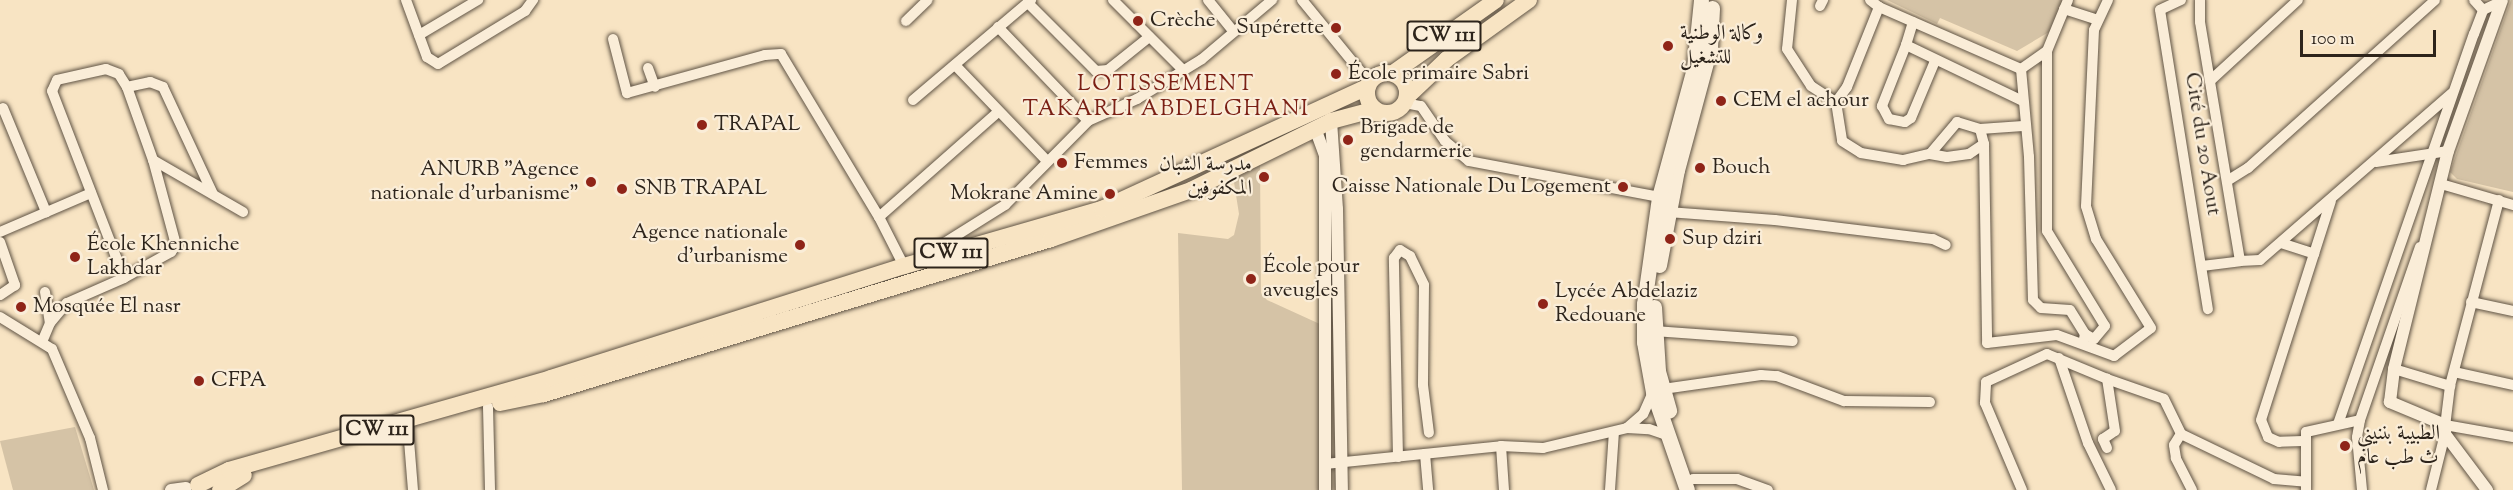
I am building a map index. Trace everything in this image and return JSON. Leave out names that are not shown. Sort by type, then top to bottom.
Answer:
[{"type":"main road","name":"CW 111","points":[[1393,73],[1496,0]]},
{"type":"main road","points":[[220,490],[240,476],[408,428],[544,394],[1051,239],[1191,190],[1323,124],[1365,112],[1383,114],[1400,110],[1406,100],[1447,59],[1529,0]]},
{"type":"main road","points":[[1692,486],[1669,436],[1644,342],[1644,304],[1659,197],[1694,68],[1701,0]]},
{"type":"main road","points":[[1692,486],[1658,390],[1654,331],[1658,270],[1668,212],[1710,48],[1711,0]]},
{"type":"main road","points":[[1383,114],[1370,105],[1368,84],[1377,75],[1393,73],[1405,83],[1406,100]]},
{"type":"main road","name":"CW 111","points":[[189,489],[229,470],[551,378],[904,266],[1102,208],[1368,84]]},
{"type":"street","points":[[419,35],[478,0]]},
{"type":"street","points":[[409,1],[427,57],[442,63],[525,11],[532,0]]},
{"type":"street","points":[[906,21],[928,0]]},
{"type":"street","points":[[1113,0],[1183,70]]},
{"type":"street","points":[[1208,0],[1234,32]]},
{"type":"street","points":[[613,39],[627,93],[765,55],[781,54],[879,217],[904,266],[990,216],[1088,121],[1137,99],[1183,70],[1272,0]]},
{"type":"street","points":[[1302,0],[1368,84]]},
{"type":"street","points":[[1792,0],[1787,49],[1811,86],[1836,102]]},
{"type":"street","points":[[2021,69],[2024,126],[2029,157],[2033,300],[2041,308],[2070,309],[2084,339],[2114,356],[2151,328],[2096,239],[2086,206],[2086,142],[2097,20],[2108,0]]},
{"type":"street","name":"Cité du 20 Aout","points":[[2181,0],[2160,10],[2208,309]]},
{"type":"street","name":"Cité du 20 Aout","points":[[2200,0],[2240,261]]},
{"type":"street","points":[[2211,80],[2298,0]]},
{"type":"street","name":"Cité du 20 Aout","points":[[2227,181],[2248,168],[2435,0]]},
{"type":"street","points":[[2474,0],[2483,10]]},
{"type":"street","points":[[2338,424],[2431,152],[2483,10],[2502,0]]},
{"type":"street","points":[[2502,0],[2448,151],[2435,214],[2394,369],[2390,402],[2445,430],[2513,437]]},
{"type":"street","points":[[913,100],[1029,1],[1096,71],[1107,70],[1149,37]]},
{"type":"street","points":[[1984,144],[1958,156],[1930,153],[1903,160],[1861,153],[1842,141],[1836,102],[1846,87],[1874,4],[2021,69]]},
{"type":"street","points":[[1980,129],[1984,144],[1987,343],[2057,335],[2094,339],[2105,326],[2047,231],[2047,51],[2066,4],[2097,20]]},
{"type":"street","points":[[1913,22],[1882,106],[1889,119],[1905,122],[1911,118],[1935,61]]},
{"type":"street","points":[[998,27],[1088,121]]},
{"type":"street","points":[[1906,45],[1935,61],[2023,101]]},
{"type":"street","points":[[2021,69],[2047,51]]},
{"type":"street","points":[[955,65],[1047,161]]},
{"type":"street","points":[[648,68],[655,87]]},
{"type":"street","points":[[42,342],[50,323],[78,295],[124,278],[171,252],[176,245],[153,160],[127,87],[119,74],[106,69],[60,79],[52,84],[124,278]]},
{"type":"street","points":[[127,87],[150,82],[163,87],[213,194]]},
{"type":"street","points":[[2202,266],[2260,260],[2452,93]]},
{"type":"street","points":[[1406,100],[1421,106],[1444,141],[1464,159],[1659,197]]},
{"type":"street","points":[[3,108],[46,212]]},
{"type":"street","points":[[879,217],[998,112]]},
{"type":"street","points":[[1930,153],[1957,122],[1980,129],[2024,126]]},
{"type":"street","points":[[1323,124],[1337,209],[1342,490]]},
{"type":"street","points":[[1323,124],[1325,155],[1325,490]]},
{"type":"street","points":[[2375,162],[2448,151]]},
{"type":"street","points":[[153,160],[243,212]]},
{"type":"street","points":[[2441,184],[2513,205]]},
{"type":"street","points":[[0,232],[91,193]]},
{"type":"street","points":[[2303,441],[2279,442],[2268,437],[2261,420],[2331,200]]},
{"type":"street","points":[[2431,490],[2445,430],[2450,386],[2499,200]]},
{"type":"street","points":[[1668,212],[1786,221],[1933,239],[1946,245]]},
{"type":"street","points":[[2362,490],[2357,437],[2360,420],[2414,261],[2435,214]]},
{"type":"street","points":[[0,242],[15,283],[13,289],[0,295]]},
{"type":"street","points":[[2281,243],[2314,254]]},
{"type":"street","points":[[1398,457],[1394,258],[1400,250],[1410,256],[1424,285],[1423,385],[1429,433]]},
{"type":"street","points":[[45,292],[50,323]]},
{"type":"street","points":[[2471,302],[2513,311]]},
{"type":"street","points":[[0,317],[52,349],[90,438],[103,490]]},
{"type":"street","points":[[1654,331],[1792,341]]},
{"type":"street","points":[[2022,490],[1984,403],[1983,390],[1986,382],[1997,375],[2047,354],[2164,399],[2181,434],[2274,479],[2306,486],[2303,441],[2308,431],[2360,420]]},
{"type":"street","points":[[2059,358],[2088,443],[2111,490]]},
{"type":"street","points":[[2394,369],[2450,386]]},
{"type":"street","points":[[2454,372],[2513,386]]},
{"type":"street","points":[[1627,428],[1644,414],[1658,390],[1761,375],[1777,376],[1844,401],[1930,402]]},
{"type":"street","points":[[2107,379],[2115,431],[2103,439],[2107,448]]},
{"type":"street","points":[[488,407],[490,490]]},
{"type":"street","points":[[408,428],[413,490]]},
{"type":"street","points":[[1325,464],[1501,446],[1543,448],[1627,428],[1649,429],[1669,436]]},
{"type":"street","points":[[2445,430],[2487,490]]},
{"type":"street","points":[[1610,490],[1614,432]]},
{"type":"street","points":[[2181,434],[2174,445],[2182,474],[2192,490]]},
{"type":"street","points":[[1501,446],[1504,490]]},
{"type":"street","points":[[1425,454],[1428,490]]},
{"type":"street","points":[[1692,486],[1737,479],[1768,490]]},
{"type":"shaded area","points":[[1887,0],[2063,0],[2049,32],[2017,51],[1940,18],[1937,24]]},
{"type":"shaded area","points":[[2511,0],[2513,0],[2513,192],[2457,179],[2450,172]]},
{"type":"shaded area","name":"École pour aveugles","points":[[1260,162],[1261,293],[1267,300],[1322,325],[1323,490],[1182,490],[1178,233],[1228,239],[1234,235],[1239,214],[1233,176]]},
{"type":"shaded area","points":[[75,427],[94,490],[13,490],[0,441]]},
{"type":"place","name":"Crèche","points":[[1138,21]]},
{"type":"place","name":"Supérette","points":[[1336,28]]},
{"type":"place","name":"وكالة الوطنية للتشغيل","points":[[1668,46]]},
{"type":"place","name":"École primaire Sabri","points":[[1336,74]]},
{"type":"place","name":"CEM el achour","points":[[1721,101]]},
{"type":"place","name":"TRAPAL","points":[[702,125]]},
{"type":"place","name":"Brigade de gendarmerie","points":[[1348,140]]},
{"type":"place","name":"Femmes","points":[[1062,163]]},
{"type":"place","name":"Bouch","points":[[1700,168]]},
{"type":"place","name":"مدرسة الشبان المكفوفين","points":[[1264,177]]},
{"type":"place","name":"ANURB \"Agence nationale d'urbanisme\"","points":[[591,182]]},
{"type":"place","name":"Caisse Nationale Du Logement","points":[[1623,187]]},
{"type":"place","name":"SNB TRAPAL","points":[[622,189]]},
{"type":"place","name":"Mokrane Amine","points":[[1110,194]]},
{"type":"place","name":"Sup dziri","points":[[1670,239]]},
{"type":"place","name":"Agence nationale d'urbanisme","points":[[800,245]]},
{"type":"place","name":"École Khenniche Lakhdar","points":[[75,257]]},
{"type":"place","name":"École pour aveugles","points":[[1251,279]]},
{"type":"place","name":"Lycée Abdelaziz Redouane","points":[[1543,304]]},
{"type":"place","name":"Mosquée El nasr","points":[[21,307]]},
{"type":"place","name":"CFPA","points":[[199,381]]},
{"type":"place","name":"الطبيبة بننيني ث طب عام","points":[[2345,446]]},
{"type":"district","name":"LOTISSEMENT TAKARLI ABDELGHANI","points":[[1166,98]]}]
